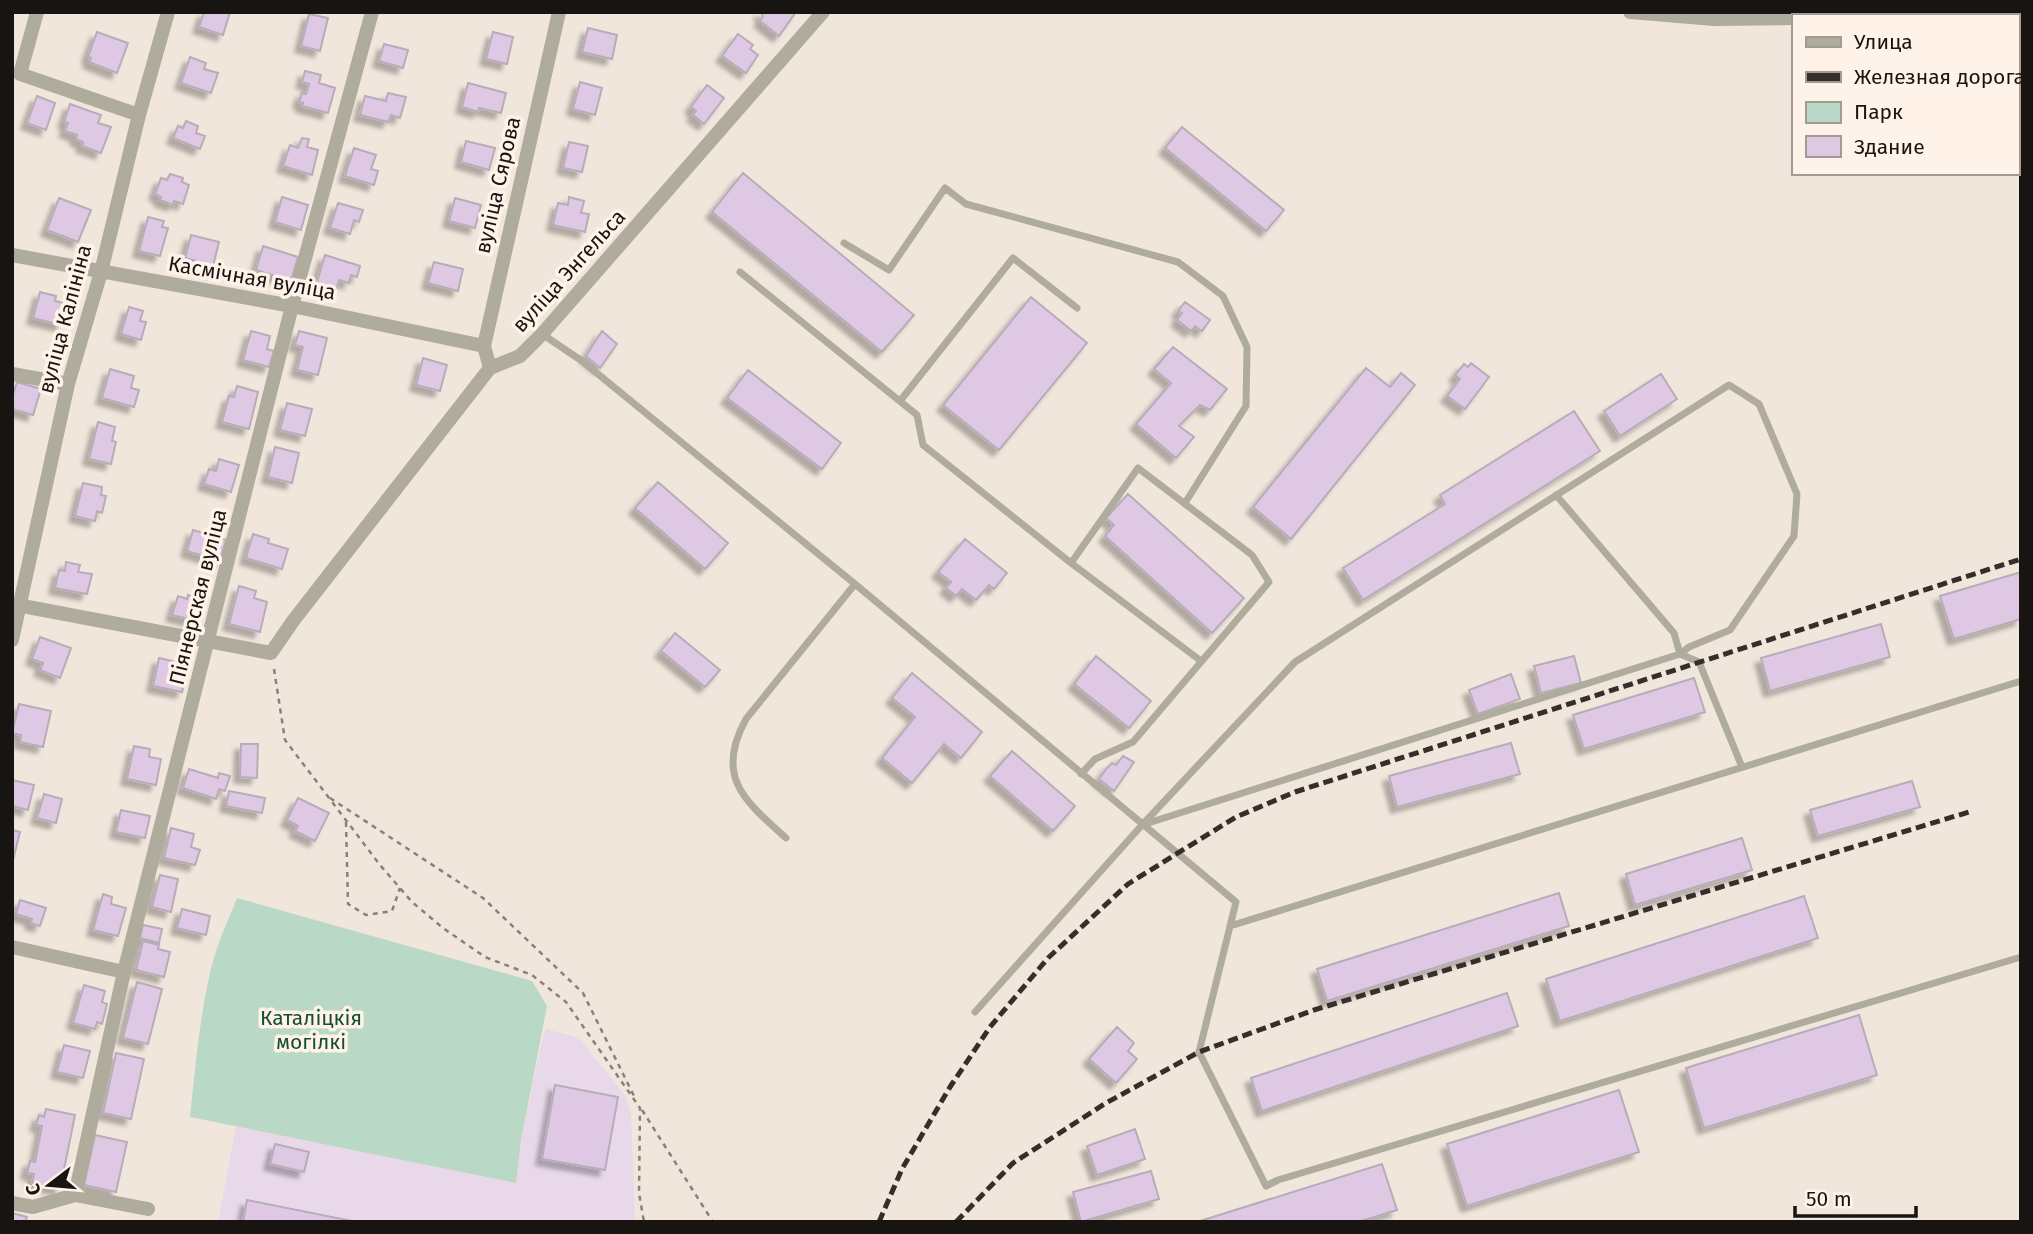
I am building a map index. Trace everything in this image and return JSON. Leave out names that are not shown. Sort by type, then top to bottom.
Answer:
[{"type":"street","points":[[37,12],[20,74],[139,115]]},
{"type":"street","name":"вуліца Калініна","points":[[12,640],[16,605],[68,384],[101,272],[139,115],[168,12]]},
{"type":"street","name":"Піянерская вуліца","points":[[75,1195],[124,972],[292,306],[372,12]]},
{"type":"street","name":"вуліца Сярова","points":[[490,368],[484,346],[558,12]]},
{"type":"street","name":"вуліца Энгельса","points":[[271,653],[490,368],[520,356],[542,334],[823,12]]},
{"type":"street","points":[[1630,12],[1792,18]]},
{"type":"street","name":"Касмічная вуліца","points":[[12,255],[292,306],[484,346]]},
{"type":"street","points":[[12,374],[68,384]]},
{"type":"street","points":[[16,605],[271,653]]},
{"type":"street","points":[[12,947],[124,972]]},
{"type":"street","points":[[12,1203],[33,1207],[75,1195],[148,1209]]},
{"type":"lane","points":[[844,243],[889,270],[945,188],[966,204],[1178,262],[1223,296],[1247,347],[1245,406],[1185,503]]},
{"type":"lane","points":[[900,401],[1013,258],[1077,308]]},
{"type":"lane","points":[[740,272],[916,415],[923,445],[1071,564],[1201,661]]},
{"type":"lane","points":[[542,334],[582,361],[855,584],[1236,902],[1199,1052],[1266,1186],[1304,1172],[2021,957]]},
{"type":"lane","points":[[975,1012],[1142,825],[1295,662],[1729,385],[1759,404],[1797,494],[1794,536],[1730,630],[1689,647],[1680,654],[1142,825]]},
{"type":"lane","points":[[1071,564],[1138,468],[1252,555],[1269,582],[1133,742],[1095,758],[1081,774]]},
{"type":"lane","points":[[1556,495],[1674,633],[1680,654]]},
{"type":"lane","points":[[786,838],[748,804],[735,784],[737,735],[746,719],[855,584]]},
{"type":"lane","points":[[1680,654],[1699,662],[1742,766]]},
{"type":"lane","points":[[1230,926],[2021,681]]},
{"type":"path","points":[[271,653],[285,740],[346,821],[412,902],[443,928],[485,957],[532,975],[566,1002],[640,1108],[713,1222]]},
{"type":"path","points":[[327,796],[482,898],[583,993],[640,1108],[639,1193],[644,1222]]},
{"type":"path","points":[[346,821],[348,904],[366,915],[392,911],[400,888]]},
{"type":"shaded area","points":[[546,1029],[578,1037],[625,1095],[631,1113],[635,1222],[218,1222],[236,1126],[516,1183],[521,1140]]},
{"type":"green space","name":"Каталіцкія могілкі","points":[[237,898],[532,981],[547,1006],[521,1140],[516,1183],[190,1117],[199,1035],[210,974],[217,947]]},
{"type":"building","points":[[204,12],[230,12],[223,35],[199,27]]},
{"type":"building","points":[[760,12],[796,12],[779,36],[760,21],[763,16]]},
{"type":"building","points":[[309,14],[328,18],[320,51],[301,46]]},
{"type":"building","points":[[588,28],[617,35],[612,59],[582,52]]},
{"type":"building","points":[[97,32],[128,43],[117,73],[89,62],[91,58],[88,57]]},
{"type":"building","points":[[493,32],[513,37],[507,64],[486,59]]},
{"type":"building","points":[[738,34],[753,45],[750,49],[758,55],[746,73],[722,56]]},
{"type":"building","points":[[384,44],[408,50],[403,68],[379,61]]},
{"type":"building","points":[[190,57],[206,63],[204,69],[218,73],[211,93],[181,83]]},
{"type":"building","points":[[305,71],[321,75],[319,83],[335,88],[328,113],[302,106],[303,103],[299,102],[302,93],[306,94],[309,84],[302,82]]},
{"type":"building","points":[[580,82],[602,88],[595,115],[573,109]]},
{"type":"building","points":[[468,83],[506,93],[501,113],[479,108],[478,112],[462,107]]},
{"type":"building","points":[[707,85],[724,98],[704,124],[693,115],[696,111],[691,107]]},
{"type":"building","points":[[388,93],[406,97],[400,118],[391,115],[388,122],[360,115],[365,96],[386,101]]},
{"type":"building","points":[[37,96],[55,103],[46,130],[27,123]]},
{"type":"building","points":[[70,104],[101,115],[98,123],[111,127],[101,153],[82,146],[83,142],[76,139],[77,135],[65,131],[68,123],[64,122]]},
{"type":"building","points":[[186,121],[198,126],[196,133],[205,136],[200,149],[173,138],[178,126],[183,128]]},
{"type":"building","points":[[1182,127],[1284,210],[1266,231],[1165,148]]},
{"type":"building","points":[[302,138],[309,139],[307,147],[318,150],[312,175],[283,166],[290,145],[298,148]]},
{"type":"building","points":[[466,141],[495,148],[489,170],[461,162]]},
{"type":"building","points":[[569,142],[588,146],[582,172],[563,168]]},
{"type":"building","points":[[354,148],[376,155],[371,169],[378,171],[374,185],[345,176]]},
{"type":"building","points":[[743,173],[914,315],[882,352],[712,212]]},
{"type":"building","points":[[170,174],[183,178],[182,182],[189,185],[183,204],[174,201],[173,205],[160,200],[161,197],[155,194],[161,178],[167,180]]},
{"type":"building","points":[[282,197],[308,205],[301,230],[275,222]]},
{"type":"building","points":[[569,197],[584,201],[581,213],[589,214],[585,232],[553,225],[558,203],[568,205]]},
{"type":"building","points":[[59,198],[91,210],[78,242],[47,230]]},
{"type":"building","points":[[455,198],[481,205],[475,228],[449,221]]},
{"type":"building","points":[[338,203],[363,210],[359,222],[354,220],[350,234],[330,228]]},
{"type":"building","points":[[148,217],[164,221],[162,227],[168,228],[160,256],[139,251]]},
{"type":"building","points":[[191,235],[219,242],[212,270],[196,266],[197,261],[185,258]]},
{"type":"building","points":[[263,246],[298,257],[291,281],[256,270]]},
{"type":"building","points":[[325,255],[360,266],[357,277],[351,275],[349,283],[339,280],[337,288],[317,282]]},
{"type":"building","points":[[434,262],[463,269],[458,291],[428,283]]},
{"type":"building","points":[[40,292],[56,296],[55,301],[67,304],[61,325],[33,318]]},
{"type":"building","points":[[1031,297],[1087,343],[999,450],[943,405]]},
{"type":"building","points":[[1185,302],[1210,320],[1202,331],[1195,326],[1191,331],[1177,320],[1182,313],[1178,311]]},
{"type":"building","points":[[129,307],[143,311],[140,321],[146,322],[141,340],[121,334]]},
{"type":"building","points":[[251,331],[270,336],[267,349],[274,351],[269,367],[243,360]]},
{"type":"building","points":[[299,331],[327,338],[318,375],[297,370],[303,347],[295,345]]},
{"type":"building","points":[[602,331],[617,344],[600,368],[586,356]]},
{"type":"building","points":[[1173,347],[1227,389],[1210,410],[1200,405],[1179,426],[1194,437],[1176,458],[1136,424],[1171,383],[1154,369]]},
{"type":"building","points":[[423,358],[447,365],[440,391],[416,385]]},
{"type":"building","points":[[1471,363],[1489,377],[1465,409],[1447,396],[1460,379],[1455,375],[1464,364],[1468,367]]},
{"type":"building","points":[[1366,368],[1390,387],[1401,373],[1415,385],[1291,539],[1253,507]]},
{"type":"building","points":[[110,369],[134,376],[131,388],[139,390],[134,407],[102,398]]},
{"type":"building","points":[[748,370],[841,443],[822,469],[727,398]]},
{"type":"building","points":[[1661,374],[1677,399],[1620,436],[1604,411]]},
{"type":"building","points":[[17,382],[41,389],[33,415],[12,409]]},
{"type":"building","points":[[237,386],[258,392],[249,429],[222,422],[229,396],[234,397]]},
{"type":"building","points":[[287,403],[312,409],[305,436],[280,430]]},
{"type":"building","points":[[1574,411],[1600,451],[1363,600],[1343,568],[1445,504],[1440,495]]},
{"type":"building","points":[[98,422],[115,427],[112,441],[116,442],[111,464],[89,459]]},
{"type":"building","points":[[275,447],[299,453],[292,483],[268,477]]},
{"type":"building","points":[[219,459],[239,465],[231,492],[204,484],[209,469],[216,471]]},
{"type":"building","points":[[658,482],[728,543],[705,569],[635,508]]},
{"type":"building","points":[[83,483],[102,487],[101,495],[106,496],[102,513],[97,511],[95,521],[75,516]]},
{"type":"building","points":[[1128,494],[1244,598],[1212,633],[1105,536],[1114,525],[1106,518]]},
{"type":"building","points":[[193,530],[226,540],[220,561],[187,551]]},
{"type":"building","points":[[253,534],[269,539],[268,543],[288,549],[282,569],[246,558]]},
{"type":"building","points":[[965,539],[1007,573],[994,589],[989,585],[976,600],[962,589],[956,596],[946,588],[951,582],[938,572]]},
{"type":"building","points":[[66,562],[80,565],[78,572],[92,574],[87,594],[55,588],[59,570],[65,571]]},
{"type":"building","points":[[2021,572],[2021,619],[1954,639],[1940,596]]},
{"type":"building","points":[[239,586],[256,591],[254,598],[267,602],[260,632],[229,624]]},
{"type":"building","points":[[188,595],[202,599],[196,621],[172,615],[178,596],[187,599]]},
{"type":"building","points":[[1881,624],[1890,657],[1770,691],[1761,658]]},
{"type":"building","points":[[675,633],[720,670],[705,687],[661,651]]},
{"type":"building","points":[[40,637],[71,648],[60,678],[40,670],[43,663],[32,659]]},
{"type":"building","points":[[1096,656],[1151,701],[1129,728],[1074,684]]},
{"type":"building","points":[[1574,656],[1581,683],[1541,693],[1534,666]]},
{"type":"building","points":[[159,658],[189,665],[182,692],[153,686]]},
{"type":"building","points":[[912,673],[982,732],[961,758],[944,744],[912,783],[882,758],[915,717],[892,698]]},
{"type":"building","points":[[1511,674],[1520,699],[1478,714],[1469,690]]},
{"type":"building","points":[[1694,678],[1705,712],[1584,749],[1573,715]]},
{"type":"building","points":[[19,704],[51,711],[43,747],[20,742],[21,735],[12,733]]},
{"type":"building","points":[[1511,743],[1520,774],[1397,807],[1389,776]]},
{"type":"building","points":[[241,744],[258,744],[257,778],[240,777]]},
{"type":"building","points":[[134,746],[150,749],[149,757],[161,759],[156,785],[127,779]]},
{"type":"building","points":[[1012,751],[1075,806],[1053,831],[990,776]]},
{"type":"building","points":[[1123,756],[1134,762],[1114,791],[1099,779],[1112,763],[1116,765]]},
{"type":"building","points":[[189,769],[218,778],[219,773],[230,776],[225,791],[219,789],[216,799],[183,788]]},
{"type":"building","points":[[12,780],[34,785],[28,810],[12,806]]},
{"type":"building","points":[[1912,781],[1920,807],[1818,836],[1810,810]]},
{"type":"building","points":[[229,791],[265,798],[262,813],[226,806]]},
{"type":"building","points":[[44,794],[62,799],[56,823],[37,818]]},
{"type":"building","points":[[298,798],[329,813],[315,841],[295,831],[298,826],[287,820]]},
{"type":"building","points":[[121,810],[150,816],[145,838],[116,832]]},
{"type":"building","points":[[171,828],[194,834],[191,847],[200,850],[195,865],[164,858]]},
{"type":"building","points":[[12,830],[20,832],[13,860],[12,859]]},
{"type":"building","points":[[1742,838],[1752,870],[1635,905],[1626,874]]},
{"type":"building","points":[[160,875],[178,879],[171,912],[152,907]]},
{"type":"building","points":[[1559,893],[1569,926],[1327,1001],[1317,969]]},
{"type":"building","points":[[103,894],[112,897],[111,904],[126,908],[118,936],[93,930]]},
{"type":"building","points":[[1804,896],[1818,938],[1560,1021],[1546,979]]},
{"type":"building","points":[[20,900],[46,908],[40,926],[31,923],[32,919],[16,914]]},
{"type":"building","points":[[182,909],[210,916],[206,935],[177,928]]},
{"type":"building","points":[[143,925],[162,929],[159,943],[140,938]]},
{"type":"building","points":[[143,941],[159,945],[158,949],[170,952],[164,977],[136,970]]},
{"type":"building","points":[[137,982],[162,989],[148,1044],[123,1038]]},
{"type":"building","points":[[84,985],[105,991],[102,1002],[107,1004],[102,1024],[97,1022],[95,1029],[73,1023]]},
{"type":"building","points":[[1507,993],[1518,1026],[1262,1111],[1251,1078]]},
{"type":"building","points":[[1859,1015],[1877,1075],[1704,1128],[1686,1068]]},
{"type":"building","points":[[1117,1027],[1134,1043],[1128,1051],[1137,1059],[1116,1083],[1089,1059]]},
{"type":"building","points":[[64,1045],[90,1051],[83,1078],[57,1072]]},
{"type":"building","points":[[116,1053],[144,1059],[131,1119],[103,1113]]},
{"type":"building","points":[[555,1085],[618,1097],[605,1170],[542,1159]]},
{"type":"building","points":[[1619,1090],[1639,1152],[1467,1206],[1447,1144]]},
{"type":"building","points":[[46,1109],[75,1115],[60,1189],[32,1183],[34,1174],[27,1173],[30,1161],[35,1162],[42,1126],[36,1125],[39,1115],[44,1117]]},
{"type":"building","points":[[1135,1129],[1145,1159],[1097,1175],[1087,1146]]},
{"type":"building","points":[[95,1135],[127,1142],[116,1192],[84,1185]]},
{"type":"building","points":[[275,1144],[309,1152],[304,1172],[270,1164]]},
{"type":"building","points":[[1382,1164],[1397,1210],[1358,1222],[1197,1222]]},
{"type":"building","points":[[1151,1171],[1159,1199],[1081,1222],[1073,1192]]},
{"type":"building","points":[[247,1200],[352,1221],[352,1222],[243,1222]]},
{"type":"building","points":[[12,1213],[27,1217],[25,1222],[12,1222]]},
{"type":"railway","points":[[879,1222],[902,1169],[950,1087],[990,1027],[1048,958],[1128,884],[1236,817],[1295,792],[2021,559]]},
{"type":"railway","points":[[956,1222],[1013,1163],[1106,1103],[1199,1052],[1314,1010],[1969,812]]}]
